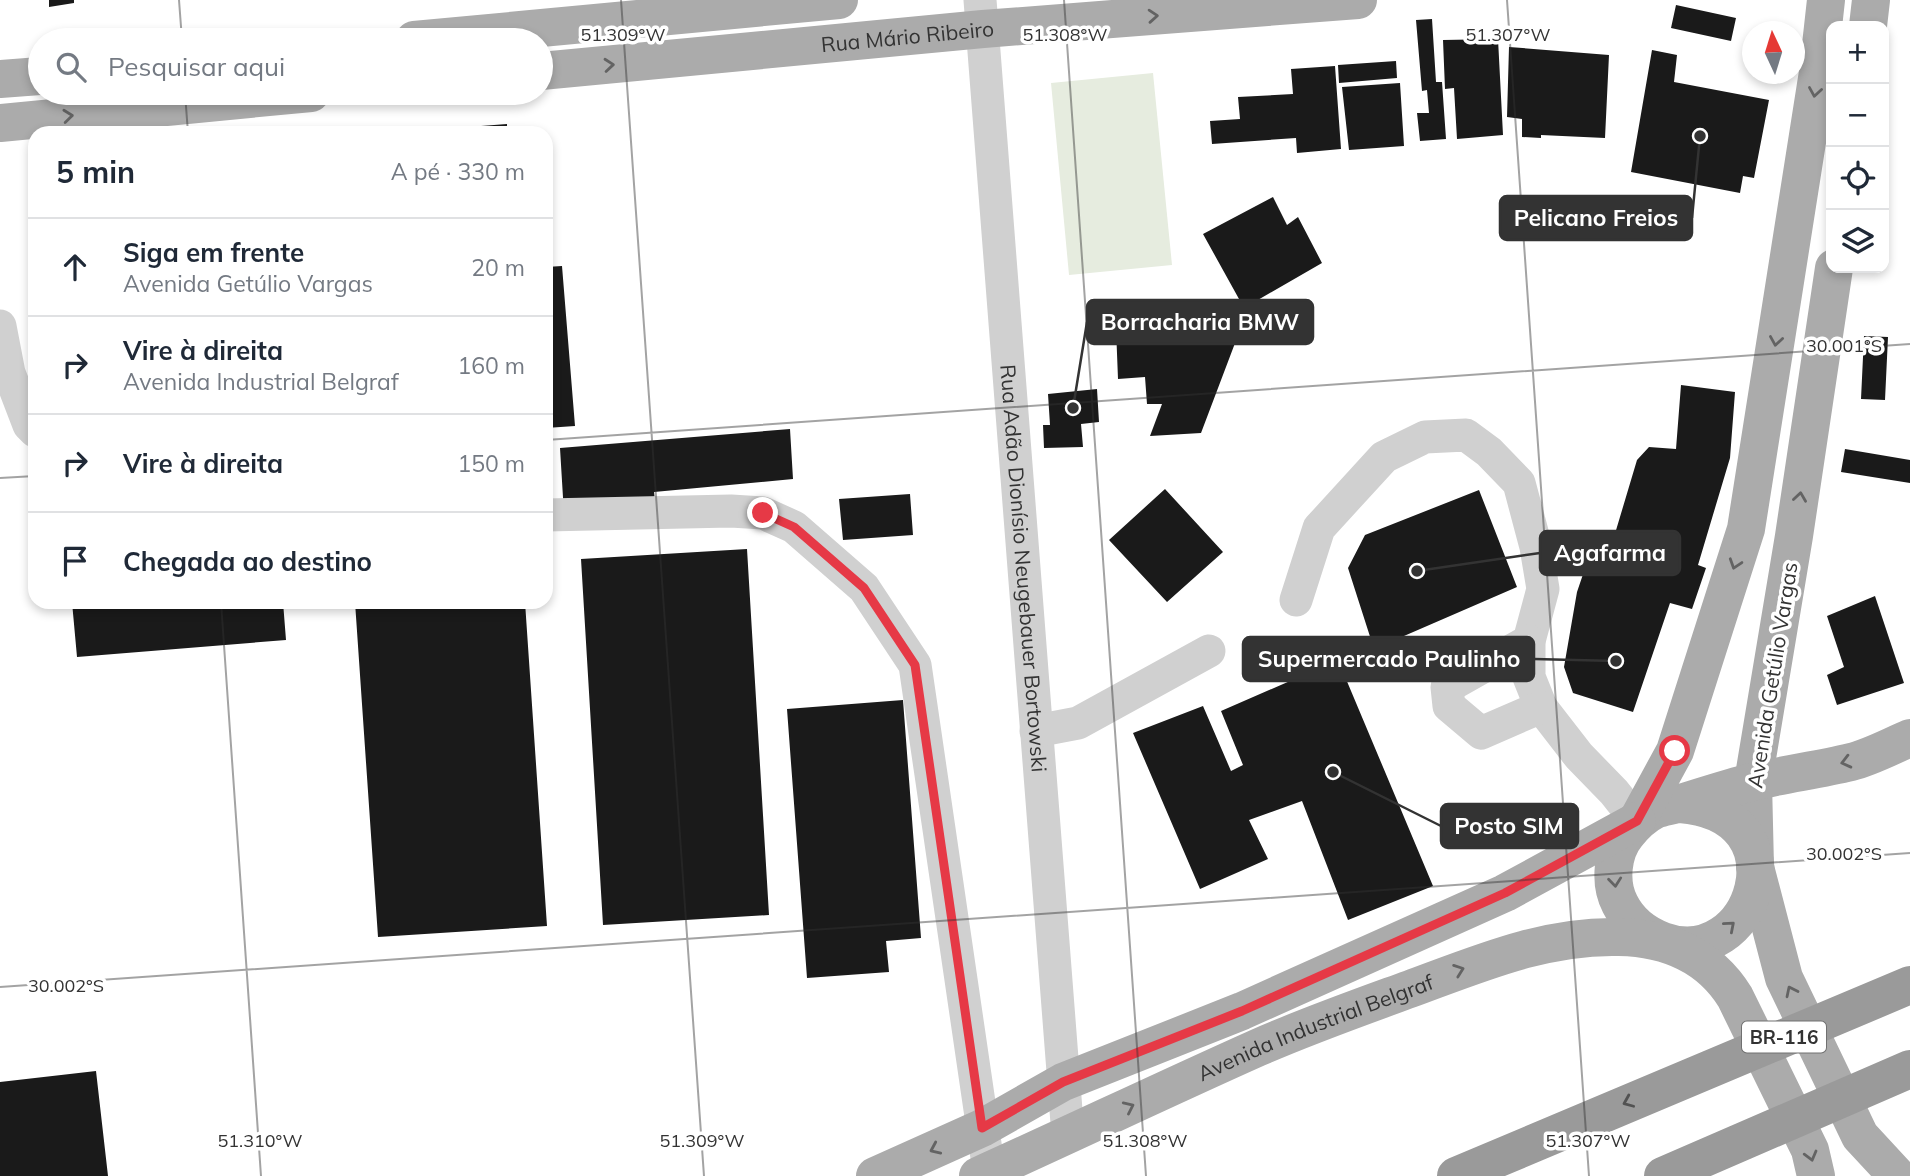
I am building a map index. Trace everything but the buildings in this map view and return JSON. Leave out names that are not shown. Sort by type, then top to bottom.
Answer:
[{"type":"highway","name":"BR-116","points":[[1456,1176],[1894,992]]},
{"type":"highway","points":[[1663,1176],[1901,1073]]},
{"type":"main road","name":"Rua Mário Ribeiro","points":[[542,28],[839,0]]},
{"type":"main road","name":"Rua Mário Ribeiro","points":[[553,69],[981,15],[1358,0]]},
{"type":"main road","points":[[1816,1176],[1810,1150],[1724,979],[1706,963],[1669,943],[1648,936],[1631,921],[1619,902],[1613,881],[1615,859],[1623,838],[1637,821],[1675,751],[1746,529],[1818,72],[1826,0]]},
{"type":"main road","points":[[1869,21],[1871,0]]},
{"type":"main road","points":[[0,79],[28,77]]},
{"type":"main road","points":[[0,122],[119,105]]},
{"type":"main road","name":"Avenida Getúlio Vargas","points":[[1833,273],[1794,536],[1753,782],[1755,867],[1784,978],[1860,1136],[1897,1176]]},
{"type":"main road","points":[[1782,302],[1828,311]]},
{"type":"main road","points":[[1746,529],[1794,536]]},
{"type":"main road","points":[[1637,821],[1657,809],[1753,782],[1854,761],[1910,738]]},
{"type":"main road","points":[[1669,943],[1691,945],[1713,939],[1732,927],[1746,910],[1754,890],[1755,867],[1750,846],[1739,828],[1723,814],[1703,806],[1680,804]]},
{"type":"main road","name":"Avenida Industrial Belgraf","points":[[875,1176],[982,1128],[1063,1082],[1242,1011],[1505,893],[1637,821]]},
{"type":"main road","name":"Avenida Industrial Belgraf","points":[[984,1173],[1258,1047],[1511,951],[1561,940],[1619,937],[1669,943]]},
{"type":"street","name":"Rua Adão Dionísio Neugebauer Bortowski","points":[[981,15],[1068,1136]]},
{"type":"street","points":[[0,326],[9,373],[28,422]]},
{"type":"street","points":[[1296,600],[1320,528],[1384,457],[1425,437],[1466,435],[1489,452],[1519,483],[1536,547],[1543,589],[1529,641],[1530,677],[1541,707],[1579,756],[1614,792],[1637,821]]},
{"type":"street","points":[[553,515],[731,511],[763,513],[794,527],[864,588],[915,665],[982,1128],[984,1173]]},
{"type":"street","points":[[1529,641],[1447,687],[1449,706],[1481,733],[1541,707]]},
{"type":"street","points":[[1036,731],[1078,723],[1209,651]]},
{"type":"shaded area","points":[[1153,73],[1172,265],[1069,275],[1051,83]]},
{"type":"place","name":"Pelicano Freios","points":[[1700,136]]},
{"type":"place","name":"Borracharia BMW","points":[[1073,408]]},
{"type":"place","name":"Agafarma","points":[[1417,571]]},
{"type":"place","name":"Supermercado Paulinho","points":[[1616,661]]},
{"type":"place","name":"Posto SIM","points":[[1333,772]]},
{"type":"route","points":[[763,513],[794,527],[864,588],[915,665],[982,1128],[1063,1082],[1242,1011],[1505,893],[1637,821],[1675,751]]}]
